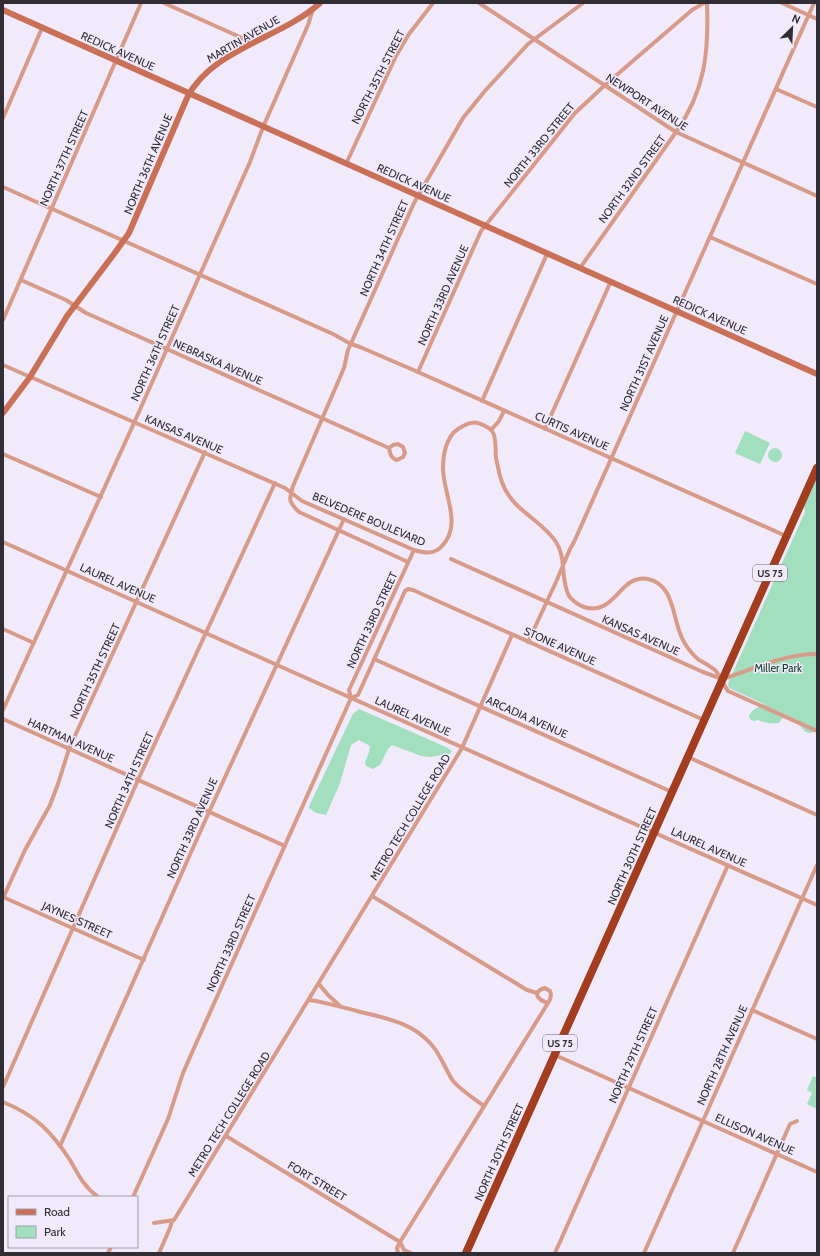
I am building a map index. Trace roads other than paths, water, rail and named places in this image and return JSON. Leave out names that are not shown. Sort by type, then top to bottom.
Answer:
[{"type":"highway","name":"NORTH 30TH STREET","points":[[466,1253],[817,468]]},
{"type":"street","name":"NORTH 37TH STREET","points":[[3,320],[141,3]]},
{"type":"street","points":[[164,3],[240,37],[252,44]]},
{"type":"street","points":[[313,10],[316,3]]},
{"type":"street","name":"NORTH 36TH STREET","points":[[3,710],[101,497],[200,275],[250,162],[263,127],[308,25],[313,10],[320,3]]},
{"type":"street","name":"NORTH 35TH STREET","points":[[346,164],[396,56],[413,28],[433,3]]},
{"type":"street","name":"NEWPORT AVENUE","points":[[479,3],[676,132],[817,196]]},
{"type":"street","name":"NORTH 34TH STREET","points":[[351,344],[418,196],[471,107],[528,44],[583,3]]},
{"type":"street","name":"NORTH 33RD STREET","points":[[485,226],[566,123],[586,102],[692,10],[704,3]]},
{"type":"street","name":"NORTH 32ND STREET","points":[[580,268],[686,119],[691,109],[705,67],[707,44],[707,3]]},
{"type":"street","points":[[782,3],[817,19]]},
{"type":"street","name":"NORTH 31ST AVENUE","points":[[528,642],[612,458],[814,3]]},
{"type":"street","name":"REDICK AVENUE","points":[[3,10],[817,374]]},
{"type":"street","name":"MARTIN AVENUE","points":[[190,93],[197,82],[212,68],[313,10]]},
{"type":"street","points":[[3,118],[42,28]]},
{"type":"street","points":[[776,89],[817,107]]},
{"type":"street","name":"NORTH 36TH AVENUE","points":[[3,413],[30,377],[67,316],[123,241],[131,227],[190,93]]},
{"type":"street","points":[[3,187],[333,334],[351,344],[344,368],[294,480],[289,499],[291,504],[299,512],[408,562]]},
{"type":"street","name":"NORTH 33RD AVENUE","points":[[418,372],[481,231],[485,226]]},
{"type":"street","points":[[710,237],[817,284]]},
{"type":"street","points":[[482,401],[547,254]]},
{"type":"street","name":"NEBRASKA AVENUE","points":[[21,280],[66,300],[86,313],[389,448]]},
{"type":"street","points":[[545,429],[611,282]]},
{"type":"street","name":"CURTIS AVENUE","points":[[351,344],[418,372],[786,536]]},
{"type":"street","name":"KANSAS AVENUE","points":[[3,365],[134,423],[205,452],[275,483],[291,492]]},
{"type":"street","points":[[504,411],[499,421],[491,430],[494,436],[499,471],[504,487],[514,503],[552,536],[561,550],[565,583],[569,596],[577,604],[585,608],[597,608],[605,606],[614,599],[625,586],[635,580],[648,579],[660,584],[670,598],[680,633],[686,646],[698,658],[714,670],[722,679],[726,690],[817,731]]},
{"type":"street","name":"BELVEDERE BOULEVARD","points":[[291,492],[302,501],[414,550],[432,553],[445,543],[451,530],[451,512],[443,470],[444,453],[450,438],[457,430],[472,422],[486,426],[491,430]]},
{"type":"street","name":"NORTH 35TH STREET","points":[[3,897],[25,850],[50,805],[69,749],[205,452]]},
{"type":"street","points":[[3,454],[101,497]]},
{"type":"street","name":"NORTH 34TH STREET","points":[[3,1087],[138,780],[275,483]]},
{"type":"street","name":"NORTH 33RD AVENUE","points":[[60,1146],[209,812],[344,519]]},
{"type":"street","name":"LAUREL AVENUE","points":[[3,542],[817,905]]},
{"type":"street","name":"NORTH 33RD STREET","points":[[133,1196],[168,1119],[183,1073],[351,698],[350,690],[414,550]]},
{"type":"street","name":"KANSAS AVENUE","points":[[451,559],[703,672],[722,679]]},
{"type":"street","name":"NORTH 33RD STREET","points":[[351,698],[358,695],[404,594],[408,590]]},
{"type":"street","name":"STONE AVENUE","points":[[408,590],[413,590],[704,720]]},
{"type":"street","points":[[3,629],[34,643]]},
{"type":"street","points":[[462,748],[512,635]]},
{"type":"street","points":[[722,679],[788,657],[817,654]]},
{"type":"street","name":"ARCADIA AVENUE","points":[[374,659],[672,792]]},
{"type":"street","name":"HARTMAN AVENUE","points":[[3,719],[285,846]]},
{"type":"street","name":"METRO TECH COLLEGE ROAD","points":[[172,1221],[226,1136],[462,748]]},
{"type":"street","points":[[688,757],[817,816]]},
{"type":"street","name":"NORTH 29TH STREET","points":[[555,1253],[728,865]]},
{"type":"street","name":"NORTH 28TH AVENUE","points":[[644,1253],[817,865]]},
{"type":"street","name":"METRO TECH COLLEGE ROAD","points":[[372,896],[504,976],[528,990],[537,993]]},
{"type":"street","name":"JAYNES STREET","points":[[3,897],[144,960]]},
{"type":"street","points":[[319,984],[339,1006]]},
{"type":"street","name":"METRO TECH COLLEGE ROAD","points":[[545,988],[550,991],[551,995],[548,1003],[542,1002],[538,999],[537,993],[540,989],[545,988]]},
{"type":"street","points":[[309,1000],[339,1006],[398,1022],[415,1030],[437,1051],[452,1079],[459,1088],[484,1106]]},
{"type":"street","points":[[398,1253],[397,1248],[400,1242],[548,1003]]},
{"type":"street","points":[[752,1010],[817,1039]]},
{"type":"street","name":"ELLISON AVENUE","points":[[555,1054],[817,1172]]},
{"type":"street","points":[[3,1102],[22,1110],[34,1118],[47,1130],[60,1146],[84,1184],[97,1196]]},
{"type":"street","points":[[733,1253],[790,1124],[797,1121]]},
{"type":"street","name":"FORT STREET","points":[[226,1136],[400,1242],[404,1250],[411,1253]]},
{"type":"street","points":[[154,1223],[172,1221],[159,1253]]},
{"type":"park label","name":"Miller Park","points":[[778,668]]}]
